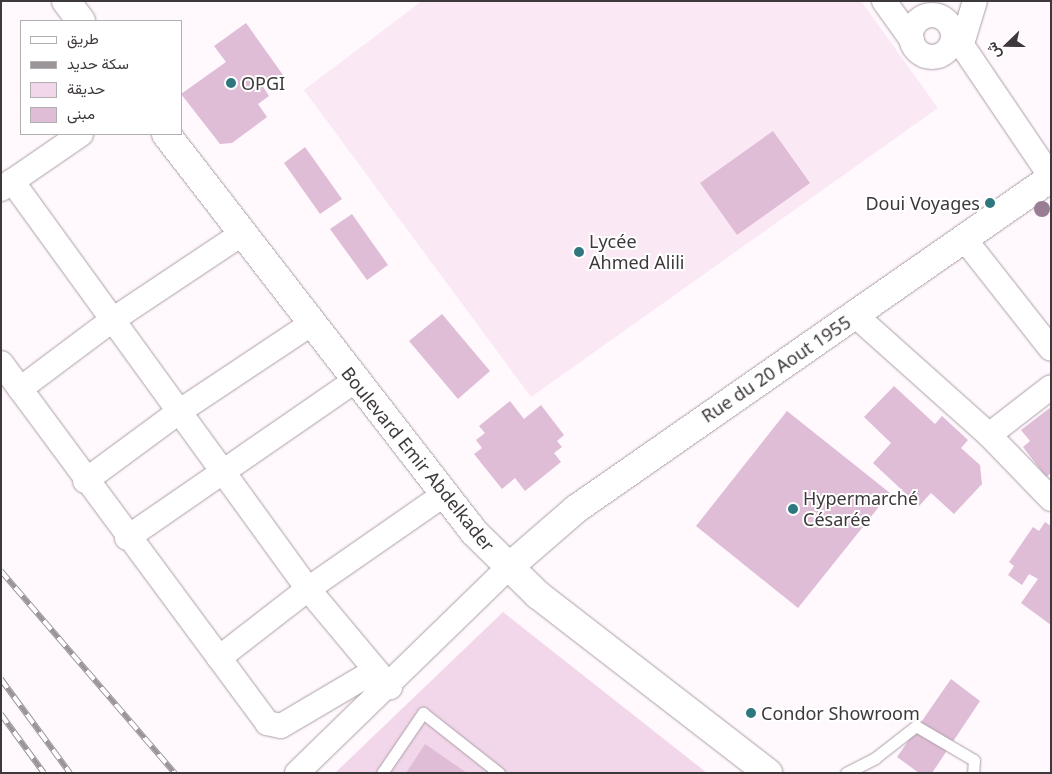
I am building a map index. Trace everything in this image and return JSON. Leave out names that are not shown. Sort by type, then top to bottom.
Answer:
[{"type":"main road","points":[[66,1],[80,20]]},
{"type":"main road","name":"Boulevard Emir Abdelkader","points":[[167,135],[443,495],[508,568],[752,769]]},
{"type":"main road","name":"Rue du 20 Aout 1955","points":[[508,568],[576,509],[855,315],[966,241],[1051,178]]},
{"type":"street","points":[[884,1],[923,55],[936,57],[979,76]]},
{"type":"street","points":[[940,22],[964,1]]},
{"type":"street","points":[[912,40],[916,23],[940,22],[975,1]]},
{"type":"street","points":[[936,57],[948,50],[940,22]]},
{"type":"street","points":[[940,22],[1051,178]]},
{"type":"street","points":[[81,135],[7,185],[224,469],[308,589],[383,678]]},
{"type":"street","points":[[20,389],[111,321],[243,233]]},
{"type":"street","points":[[966,241],[1051,349]]},
{"type":"street","points":[[855,315],[989,435],[1051,499]]},
{"type":"street","points":[[86,481],[180,411],[311,324]]},
{"type":"street","points":[[1,363],[127,538],[267,723],[281,726],[383,678]]},
{"type":"street","points":[[127,538],[224,469],[355,381]]},
{"type":"street","points":[[989,435],[1051,387]]},
{"type":"street","points":[[219,658],[308,589],[443,495]]},
{"type":"street","points":[[297,773],[383,678],[508,568]]},
{"type":"lane","points":[[382,773],[423,713],[499,773]]},
{"type":"lane","points":[[846,773],[875,758],[916,726],[974,760],[973,773]]},
{"type":"shaded area","name":"Lycée Ahmed Alili","points":[[422,1],[861,1],[938,108],[531,397],[304,90]]},
{"type":"green space","points":[[503,612],[707,773],[335,773]]},
{"type":"building","name":"OPGI","points":[[246,23],[283,75],[262,85],[269,96],[258,104],[267,117],[232,143],[220,144],[182,95],[182,93],[226,62],[214,46]]},
{"type":"building","points":[[773,131],[810,183],[737,235],[700,183]]},
{"type":"building","points":[[305,147],[342,199],[320,214],[284,163]]},
{"type":"building","points":[[352,214],[388,265],[367,280],[330,229]]},
{"type":"building","points":[[442,314],[490,371],[458,399],[409,341]]},
{"type":"building","points":[[894,386],[935,424],[942,416],[968,440],[961,448],[980,465],[982,484],[954,514],[931,493],[919,506],[873,463],[891,443],[864,417]]},
{"type":"building","points":[[510,401],[524,419],[541,405],[564,435],[557,441],[562,447],[554,453],[561,462],[525,491],[515,478],[502,489],[474,454],[482,448],[476,440],[485,433],[479,426]]},
{"type":"building","points":[[1051,407],[1051,473],[1046,477],[1023,447],[1030,441],[1021,430]]},
{"type":"building","name":"Hypermarché Césarée","points":[[787,411],[890,493],[798,608],[696,526]]},
{"type":"building","points":[[1045,522],[1051,526],[1051,625],[1021,603],[1038,579],[1029,574],[1022,585],[1008,575],[1014,566],[1009,562],[1033,527],[1039,531]]},
{"type":"building","points":[[951,679],[980,701],[932,773],[919,773],[897,757]]},
{"type":"building","points":[[425,744],[467,773],[406,773]]},
{"type":"railway","points":[[1,571],[175,773]]},
{"type":"railway","points":[[1,679],[70,773]]},
{"type":"railway","points":[[1,714],[44,773]]},
{"type":"place","name":"OPGI","points":[[231,83]]},
{"type":"place","name":"Doui Voyages","points":[[990,203]]},
{"type":"place","name":"Lycée Ahmed Alili","points":[[579,252]]},
{"type":"place","name":"Hypermarché Césarée","points":[[793,509]]},
{"type":"place","name":"Condor Showroom","points":[[751,713]]}]
